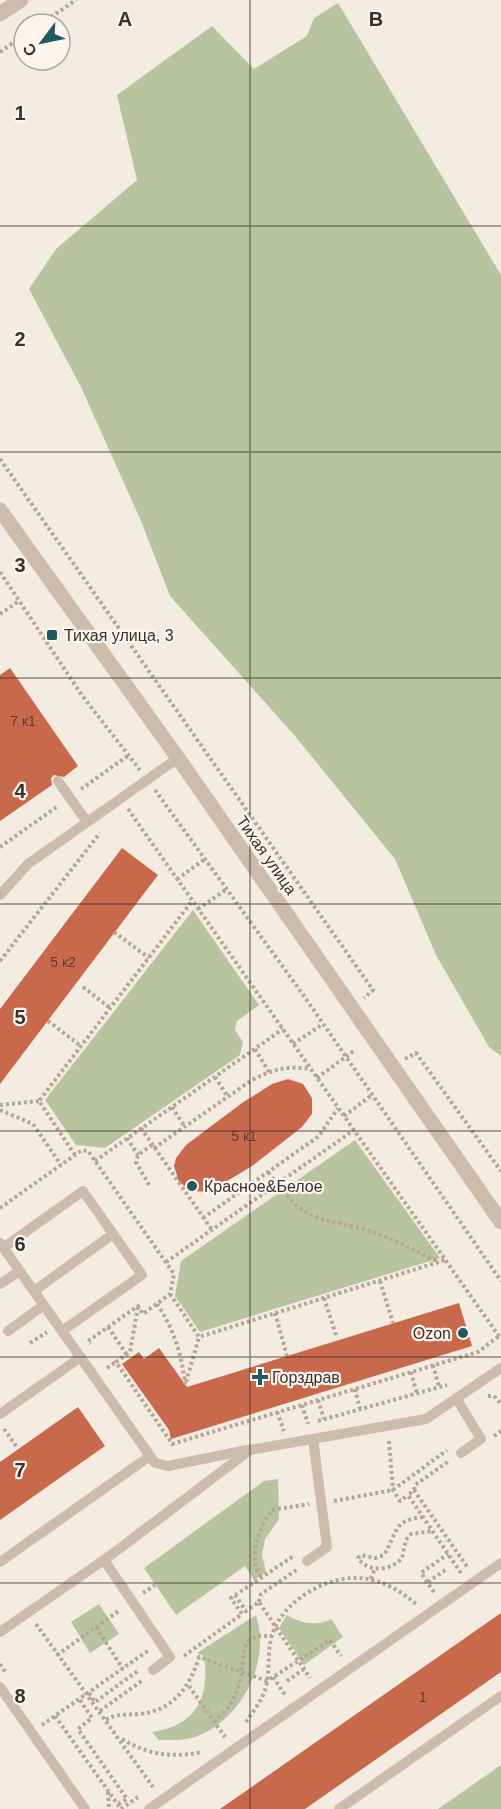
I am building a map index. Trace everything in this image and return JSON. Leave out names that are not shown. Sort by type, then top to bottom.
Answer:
[{"type":"street","points":[[0,14],[21,0]]},
{"type":"street","name":"Тихая улица","points":[[0,510],[178,758],[501,1222]]},
{"type":"lane","points":[[0,895],[28,864],[178,758]]},
{"type":"lane","points":[[58,781],[87,822]]},
{"type":"lane","points":[[62,1331],[142,1275],[83,1191],[2,1245],[20,1270],[34,1291],[62,1331],[81,1357],[155,1463],[168,1466],[426,1419],[501,1368]]},
{"type":"lane","points":[[34,1291],[113,1234]]},
{"type":"lane","points":[[0,1284],[20,1270]]},
{"type":"lane","points":[[8,1331],[44,1305]]},
{"type":"lane","points":[[0,1414],[81,1357]]},
{"type":"lane","points":[[456,1398],[481,1439],[461,1453]]},
{"type":"lane","points":[[307,1561],[327,1547],[313,1439]]},
{"type":"lane","points":[[0,1632],[104,1560],[250,1450]]},
{"type":"lane","points":[[0,1562],[150,1456]]},
{"type":"lane","points":[[104,1560],[170,1657],[149,1667]]},
{"type":"lane","points":[[148,1809],[501,1563]]},
{"type":"lane","points":[[0,1687],[85,1809]]},
{"type":"lane","points":[[339,1809],[501,1696]]},
{"type":"path","points":[[58,12],[76,0]]},
{"type":"path","points":[[0,459],[374,990],[364,997],[369,1005]]},
{"type":"path","points":[[0,572],[81,694],[148,779],[227,889],[501,1281]]},
{"type":"path","points":[[0,614],[19,601]]},
{"type":"path","points":[[148,798],[157,792]]},
{"type":"path","points":[[120,799],[500,1338],[478,1352],[172,1444]]},
{"type":"path","points":[[122,817],[138,805]]},
{"type":"path","points":[[0,961],[100,833],[107,828]]},
{"type":"path","points":[[177,879],[205,859]]},
{"type":"path","points":[[198,909],[227,889]]},
{"type":"path","points":[[0,1105],[39,1101],[192,901]]},
{"type":"path","points":[[114,933],[149,958]]},
{"type":"path","points":[[83,987],[110,1008]]},
{"type":"path","points":[[48,1021],[81,1046]]},
{"type":"path","points":[[293,1044],[323,1024]]},
{"type":"path","points":[[95,1161],[283,1029]]},
{"type":"path","points":[[255,1049],[269,1072]]},
{"type":"path","points":[[317,1078],[355,1050]]},
{"type":"path","points":[[401,1052],[406,1060],[416,1053],[501,1172]]},
{"type":"path","points":[[149,1185],[136,1162],[138,1155],[275,1068],[311,1069]]},
{"type":"path","points":[[214,1077],[228,1097]]},
{"type":"path","points":[[344,1116],[372,1095]]},
{"type":"path","points":[[39,1101],[75,1155]]},
{"type":"path","points":[[172,1107],[185,1127]]},
{"type":"path","points":[[203,1218],[319,1136],[338,1108]]},
{"type":"path","points":[[0,1110],[33,1124],[61,1165]]},
{"type":"path","points":[[141,1128],[212,1230]]},
{"type":"path","points":[[166,1262],[354,1130]]},
{"type":"path","points":[[127,1138],[138,1155]]},
{"type":"path","points":[[0,1208],[82,1150],[88,1151],[174,1274],[170,1294],[143,1314],[138,1306]]},
{"type":"path","points":[[268,1172],[290,1201],[311,1216],[375,1233],[440,1262]]},
{"type":"path","points":[[199,1337],[445,1260]]},
{"type":"path","points":[[380,1280],[393,1323]]},
{"type":"path","points":[[170,1294],[199,1337]]},
{"type":"path","points":[[324,1298],[336,1335]]},
{"type":"path","points":[[157,1304],[168,1320],[183,1363],[185,1384],[199,1337]]},
{"type":"path","points":[[94,1350],[88,1341],[138,1306]]},
{"type":"path","points":[[107,1368],[130,1352],[138,1306]]},
{"type":"path","points":[[275,1313],[287,1356]]},
{"type":"path","points":[[108,1327],[126,1355]]},
{"type":"path","points":[[101,1359],[111,1375]]},
{"type":"path","points":[[116,1362],[176,1451]]},
{"type":"path","points":[[433,1365],[439,1388]]},
{"type":"path","points":[[411,1372],[417,1394]]},
{"type":"path","points":[[300,1426],[450,1384]]},
{"type":"path","points":[[355,1389],[360,1409]]},
{"type":"path","points":[[481,1401],[490,1395],[501,1404]]},
{"type":"path","points":[[318,1400],[324,1420]]},
{"type":"path","points":[[302,1405],[308,1424]]},
{"type":"path","points":[[277,1412],[284,1431]]},
{"type":"path","points":[[490,1428],[494,1436]]},
{"type":"path","points":[[4,1429],[16,1446]]},
{"type":"path","points":[[273,1434],[292,1429]]},
{"type":"path","points":[[378,1442],[398,1439]]},
{"type":"path","points":[[389,1441],[393,1490],[400,1500],[414,1490],[415,1485],[448,1461]]},
{"type":"path","points":[[261,1577],[255,1554],[260,1528],[272,1510],[393,1490],[450,1448]]},
{"type":"path","points":[[414,1490],[468,1568]]},
{"type":"path","points":[[408,1495],[461,1573]]},
{"type":"path","points":[[424,1517],[411,1518],[400,1524],[384,1556],[375,1558],[361,1555],[358,1558],[367,1566],[389,1567],[398,1563],[411,1534],[433,1531]]},
{"type":"path","points":[[175,1662],[242,1614],[231,1598],[296,1553]]},
{"type":"path","points":[[434,1592],[421,1573],[448,1554]]},
{"type":"path","points":[[371,1579],[375,1568]]},
{"type":"path","points":[[428,1582],[447,1569]]},
{"type":"path","points":[[235,1595],[246,1611],[259,1602],[261,1594],[294,1572]]},
{"type":"path","points":[[246,1722],[263,1695],[267,1681],[272,1636],[283,1613],[301,1597],[322,1586],[351,1578],[371,1579],[401,1591],[416,1604]]},
{"type":"path","points":[[57,1655],[155,1585]]},
{"type":"path","points":[[259,1602],[310,1678]]},
{"type":"path","points":[[27,1631],[45,1618]]},
{"type":"path","points":[[36,1624],[57,1655],[95,1702],[149,1667],[146,1652]]},
{"type":"path","points":[[96,1627],[123,1669]]},
{"type":"path","points":[[214,1722],[231,1706],[242,1672],[246,1643],[257,1636],[272,1636]]},
{"type":"path","points":[[36,1716],[42,1726],[80,1700],[152,1648],[146,1640]]},
{"type":"path","points":[[267,1681],[330,1640],[341,1656]]},
{"type":"path","points":[[106,1720],[117,1714],[146,1714],[176,1699],[189,1686],[199,1657],[267,1681]]},
{"type":"path","points":[[287,1681],[304,1669]]},
{"type":"path","points":[[273,1677],[285,1695]]},
{"type":"path","points":[[100,1711],[140,1682]]},
{"type":"path","points":[[189,1686],[225,1737]]},
{"type":"path","points":[[87,1694],[98,1713],[100,1711],[153,1787]]},
{"type":"path","points":[[80,1700],[92,1719],[78,1729],[127,1799],[120,1807]]},
{"type":"path","points":[[55,1716],[120,1807]]},
{"type":"path","points":[[119,1737],[136,1748],[153,1754],[173,1756],[204,1752]]},
{"type":"path","points":[[108,1790],[109,1809]]},
{"type":"path","points":[[120,1807],[138,1797]]},
{"type":"green space","points":[[338,3],[501,275],[501,1056],[489,1047],[436,955],[395,859],[295,736],[170,596],[141,521],[81,387],[29,289],[56,249],[137,180],[117,95],[212,26],[254,69],[307,36],[314,18]]},
{"type":"green space","points":[[193,910],[259,1005],[237,1021],[235,1030],[243,1042],[240,1055],[105,1148],[76,1145],[45,1100]]},
{"type":"green space","points":[[355,1140],[440,1258],[200,1332],[175,1296],[181,1261]]},
{"type":"green space","points":[[278,1479],[279,1519],[265,1539],[262,1555],[266,1572],[254,1580],[245,1566],[176,1615],[144,1568],[264,1481]]},
{"type":"green space","points":[[99,1604],[119,1634],[90,1653],[71,1622]]},
{"type":"green space","points":[[256,1615],[260,1639],[259,1657],[249,1686],[232,1712],[209,1731],[195,1737],[182,1740],[159,1740],[152,1732],[180,1724],[197,1708],[202,1697],[205,1685],[204,1656],[197,1653]]},
{"type":"green space","points":[[287,1615],[309,1623],[320,1623],[331,1619],[343,1637],[304,1665],[279,1628]]},
{"type":"green space","points":[[501,1765],[501,1809],[438,1809]]},
{"type":"building","points":[[10,668],[78,766],[64,777],[54,775],[51,778],[52,785],[0,821],[0,675]]},
{"type":"building","points":[[122,848],[158,875],[0,1084],[0,1009]]},
{"type":"building","points":[[288,1079],[303,1084],[312,1098],[312,1114],[302,1127],[252,1166],[209,1192],[192,1191],[179,1182],[174,1166],[176,1158],[186,1145],[242,1103],[272,1084]]},
{"type":"building","points":[[459,1303],[472,1346],[171,1439],[169,1430],[122,1364],[139,1352],[144,1359],[159,1348],[187,1387]]},
{"type":"building","points":[[78,1407],[105,1446],[0,1520],[0,1462]]},
{"type":"building","points":[[501,1613],[501,1672],[305,1809],[220,1809]]},
{"type":"place","name":"Тихая улица, 3","points":[[52,635]]},
{"type":"place","name":"Красное&Белое","points":[[192,1186]]},
{"type":"place","name":"Ozon","points":[[463,1333]]},
{"type":"place","name":"Горздрав","points":[[260,1377]]}]
